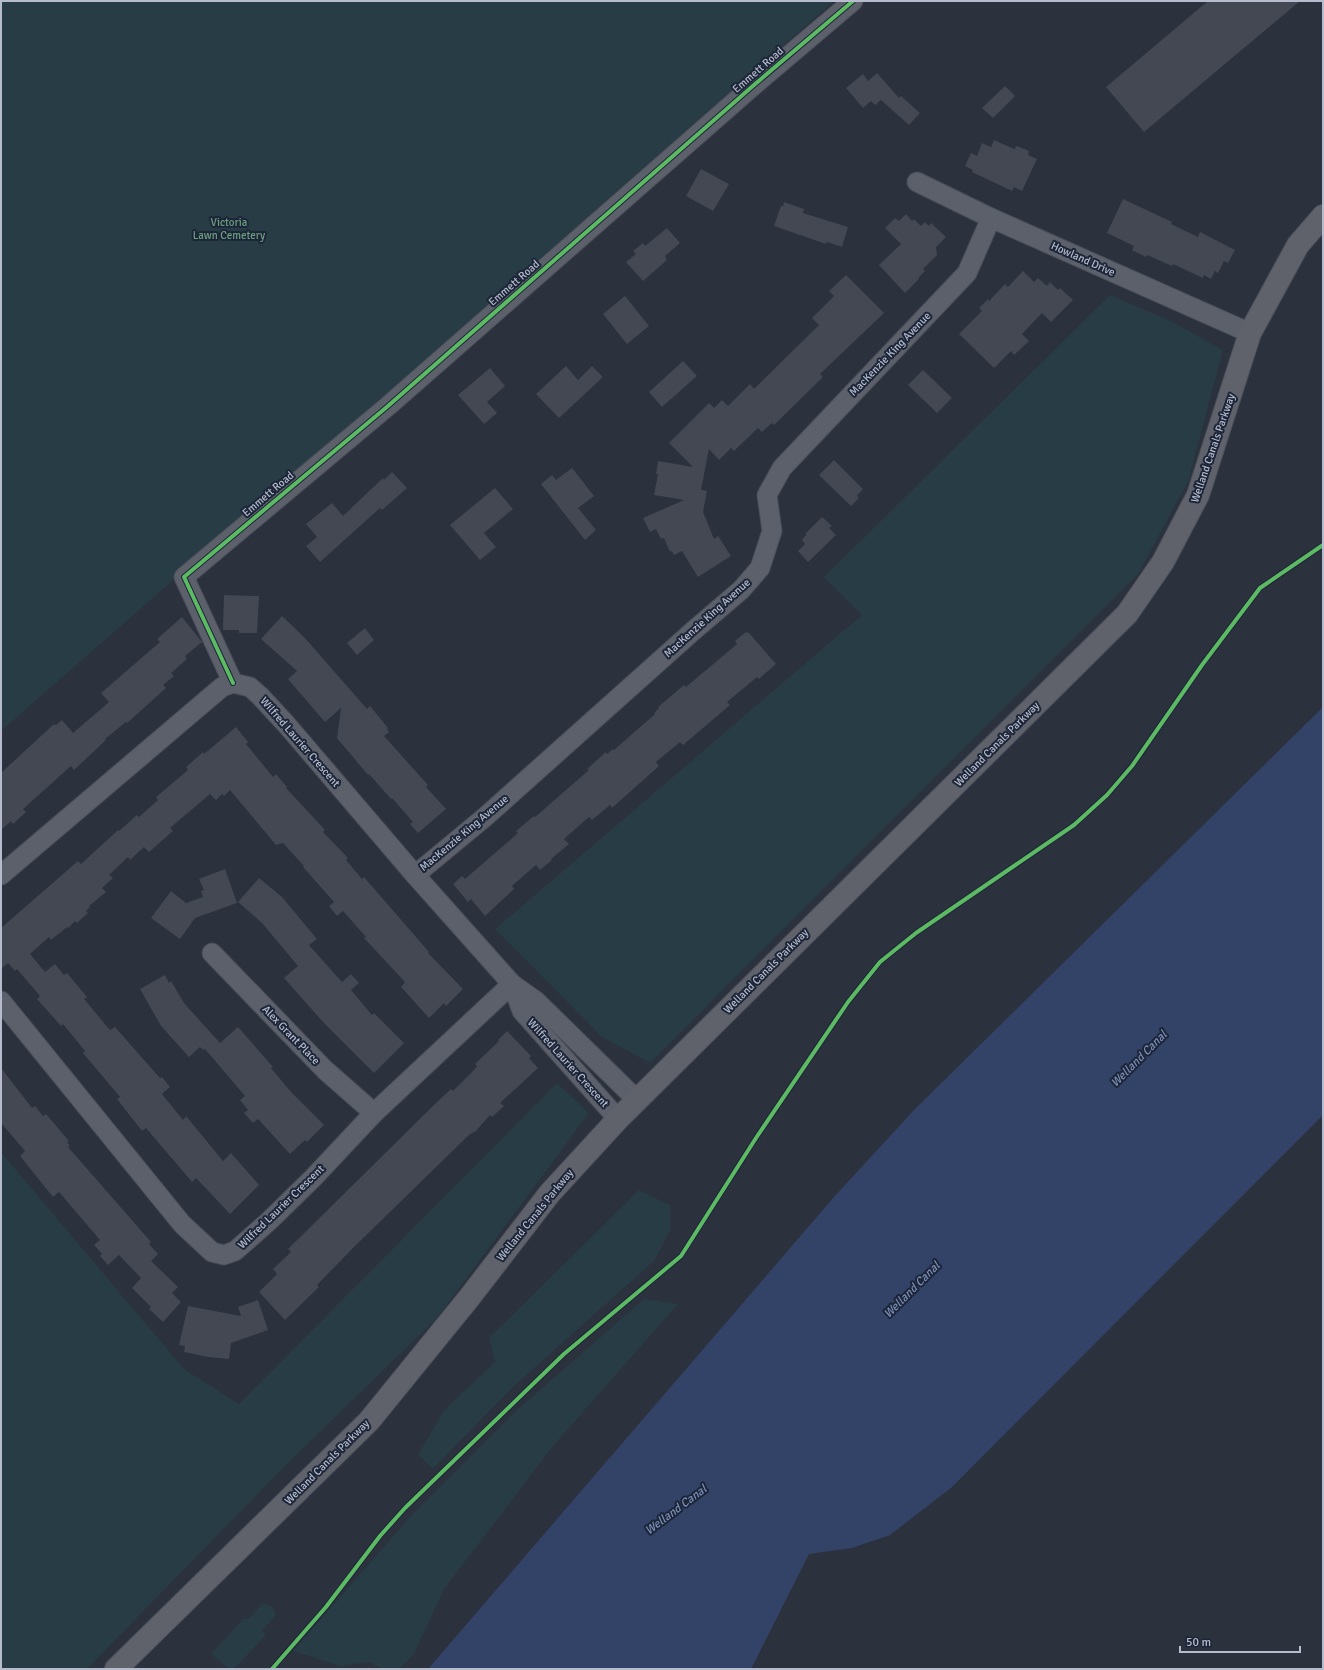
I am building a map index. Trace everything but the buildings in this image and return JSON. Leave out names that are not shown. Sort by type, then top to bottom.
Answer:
[{"type":"main road","name":"Welland Canals Parkway","points":[[116,1669],[369,1421],[464,1304],[550,1193],[618,1119],[1127,614],[1163,562],[1198,495],[1250,334],[1298,245],[1323,216]]},
{"type":"street","name":"Emmett Road","points":[[233,683],[184,577],[388,406],[748,90],[852,1]]},
{"type":"street","name":"Howland Drive","points":[[917,182],[991,218],[1250,334]]},
{"type":"street","name":"MacKenzie King Avenue","points":[[415,875],[485,817],[693,631],[724,606],[755,574],[760,568],[772,531],[767,495],[782,468],[968,273],[991,218]]},
{"type":"street","name":"Wilfred Laurier Crescent","points":[[233,683],[250,687],[260,696],[286,724],[415,875],[512,984],[536,1001],[637,1100]]},
{"type":"street","points":[[1,876],[68,816],[222,687],[233,683]]},
{"type":"street","name":"Alex Grant Place","points":[[212,953],[325,1070],[374,1113]]},
{"type":"street","name":"Wilfred Laurier Crescent","points":[[1,1001],[182,1224],[212,1252],[224,1255],[235,1251],[245,1243],[313,1178],[374,1113],[512,984]]},
{"type":"street","name":"Wilfred Laurier Crescent","points":[[512,984],[522,1012],[618,1119]]},
{"type":"green space","name":"Victoria Lawn Cemetery","points":[[1,1],[834,1],[1,731]]},
{"type":"green space","points":[[1110,295],[1171,321],[1223,350],[1188,482],[1138,574],[650,1063],[602,1037],[495,929],[862,615],[824,577]]},
{"type":"green space","points":[[557,1083],[589,1113],[437,1318],[286,1465],[87,1669],[1,1669],[1,1152],[184,1369],[239,1404]]},
{"type":"green space","points":[[639,1190],[670,1205],[670,1231],[654,1261],[513,1387],[433,1469],[418,1455],[444,1410],[495,1362],[489,1338]]},
{"type":"green space","points":[[644,1299],[678,1304],[554,1445],[444,1589],[414,1654],[399,1669],[381,1669],[369,1662],[340,1666],[293,1651],[408,1519],[517,1410]]},
{"type":"green space","points":[[263,1603],[273,1607],[276,1615],[262,1631],[266,1635],[234,1669],[229,1669],[211,1654],[243,1619],[248,1619]]},
{"type":"water","name":"Welland Canal","points":[[1323,707],[1323,1115],[952,1487],[890,1535],[852,1548],[809,1554],[751,1669],[428,1669],[834,1197],[914,1110]]},
{"type":"cycle path","points":[[233,683],[184,577],[388,406],[754,85],[853,1]]},
{"type":"cycle path","points":[[272,1669],[326,1607],[380,1536],[405,1508],[564,1354],[681,1256],[756,1138],[848,1002],[880,962],[916,933],[1074,825],[1107,795],[1132,766],[1202,665],[1260,588],[1323,545]]}]
